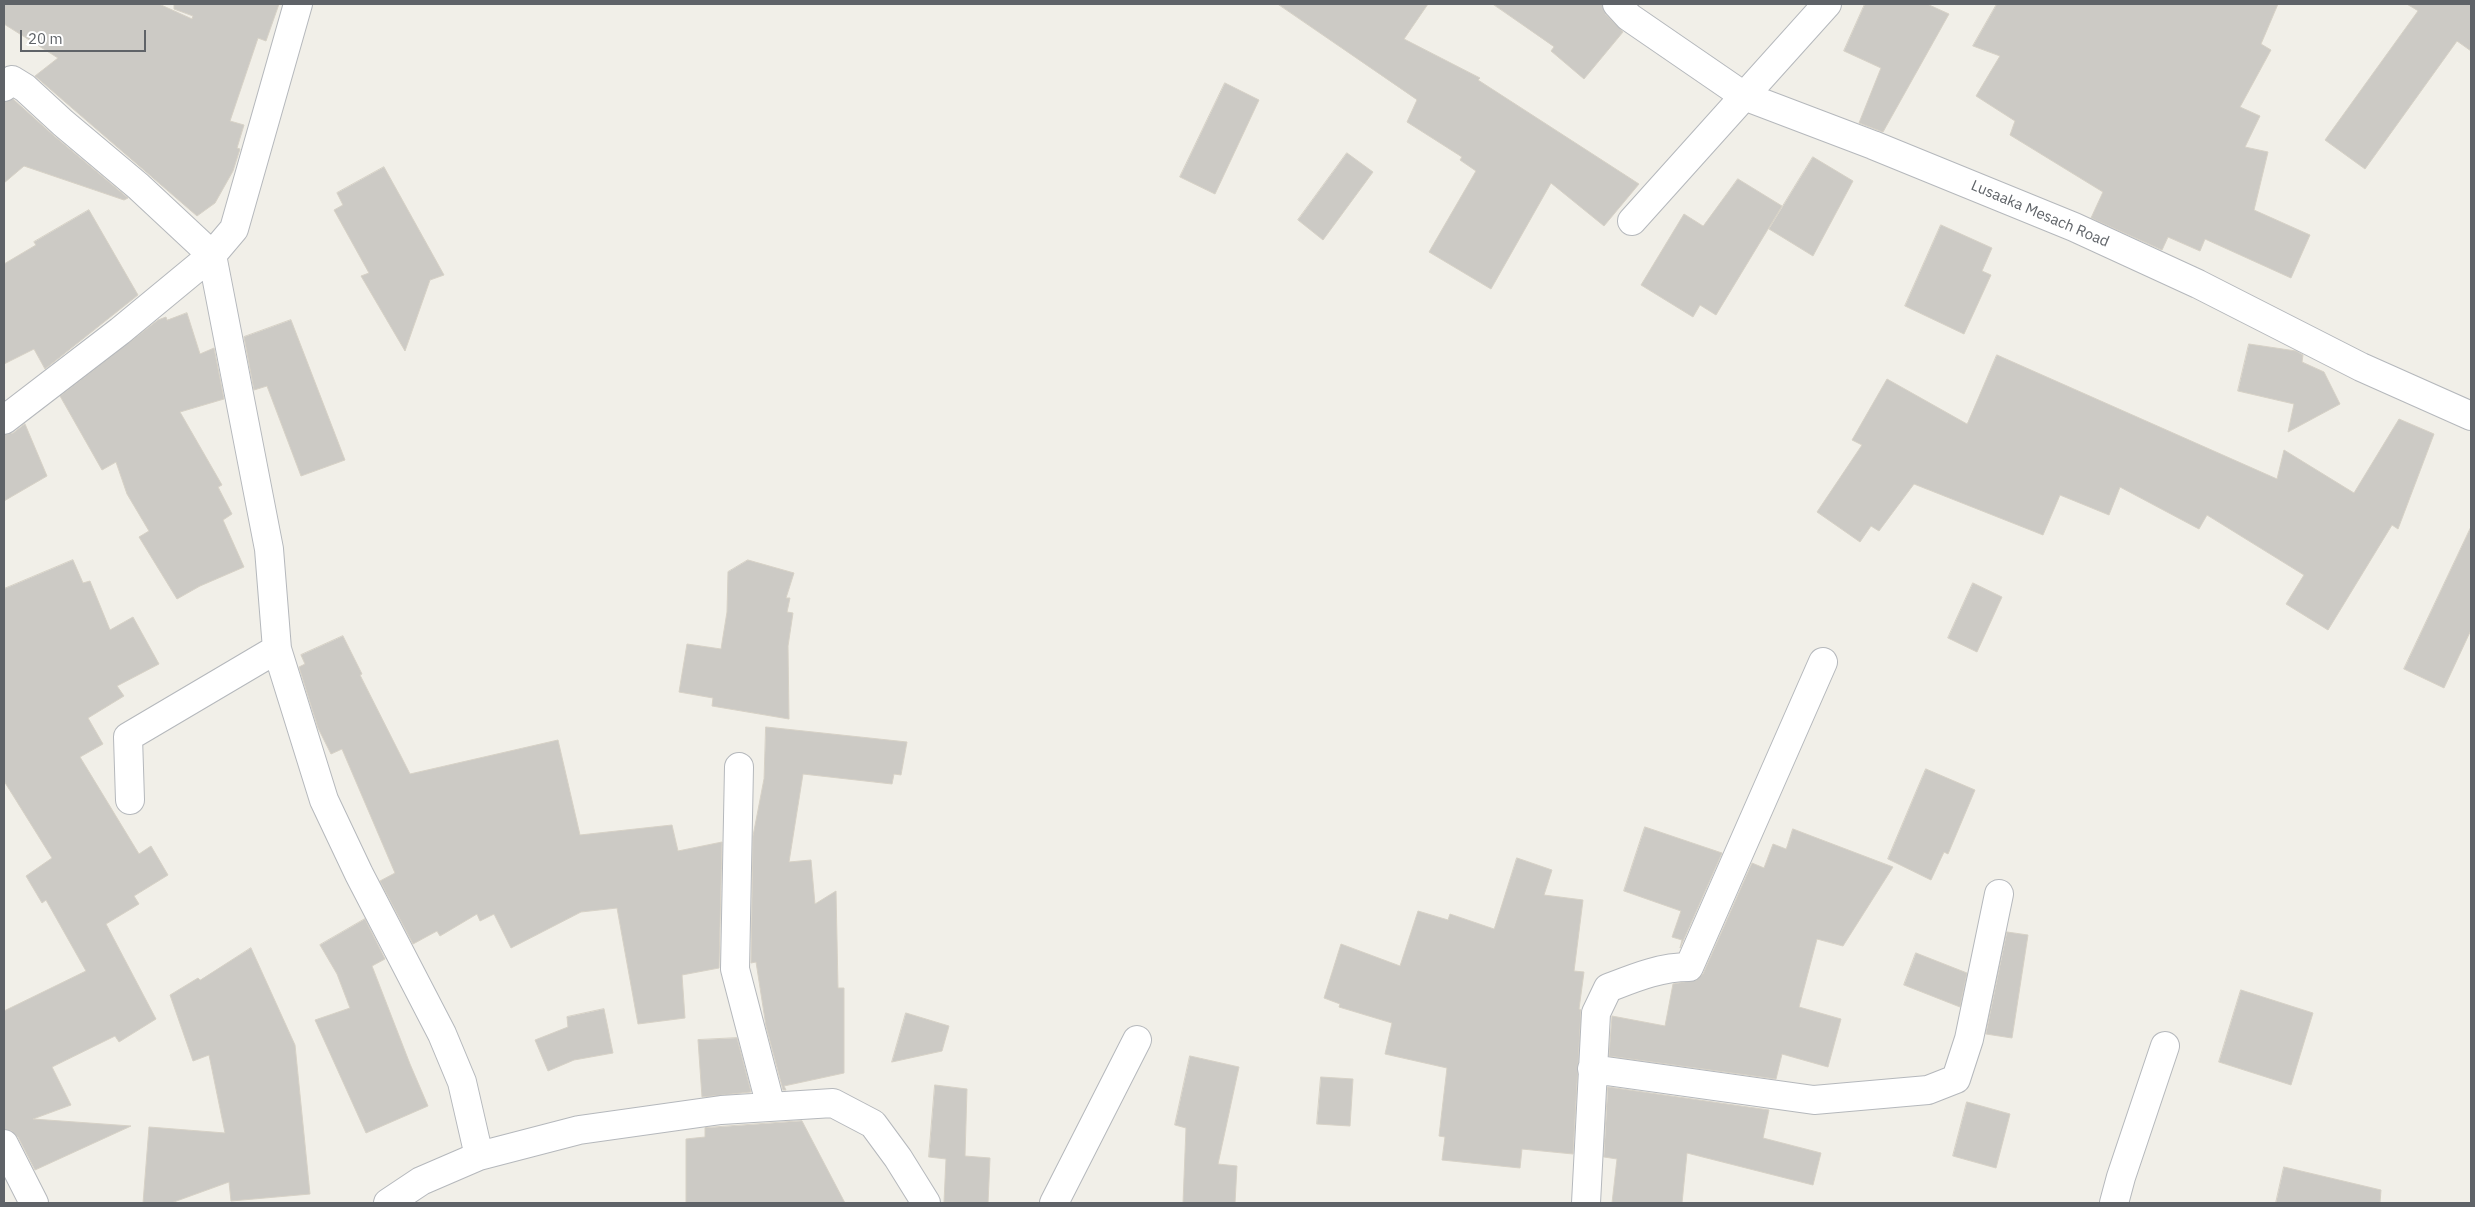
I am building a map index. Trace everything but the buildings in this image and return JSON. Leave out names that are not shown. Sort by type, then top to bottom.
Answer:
[{"type":"street","points":[[4,420],[120,331],[212,255],[234,228],[298,4]]},
{"type":"street","name":"Lusaaka Mesach Road","points":[[1617,4],[1629,17],[1744,96],[1873,145],[2074,228],[2198,284],[2361,367],[2471,416]]},
{"type":"street","points":[[1632,221],[1827,4]]},
{"type":"street","points":[[4,87],[12,80],[26,88],[63,123],[138,186],[212,255],[269,549],[277,649],[324,800],[359,874],[442,1034],[462,1082],[479,1156]]},
{"type":"street","points":[[130,800],[128,737],[277,649]]},
{"type":"street","points":[[1586,1203],[1596,1013],[1608,988],[1648,973],[1675,967],[1689,967],[1823,662]]},
{"type":"street","points":[[739,767],[735,969],[771,1107]]},
{"type":"street","points":[[1592,1069],[1814,1100],[1928,1090],[1956,1079],[1969,1039],[1999,894]]},
{"type":"street","points":[[1054,1203],[1137,1040]]},
{"type":"street","points":[[2114,1203],[2120,1177],[2165,1046]]},
{"type":"street","points":[[388,1203],[421,1181],[479,1156],[579,1130],[721,1110],[834,1103],[873,1124],[898,1158],[926,1203]]},
{"type":"street","points":[[4,1144],[34,1203]]}]
